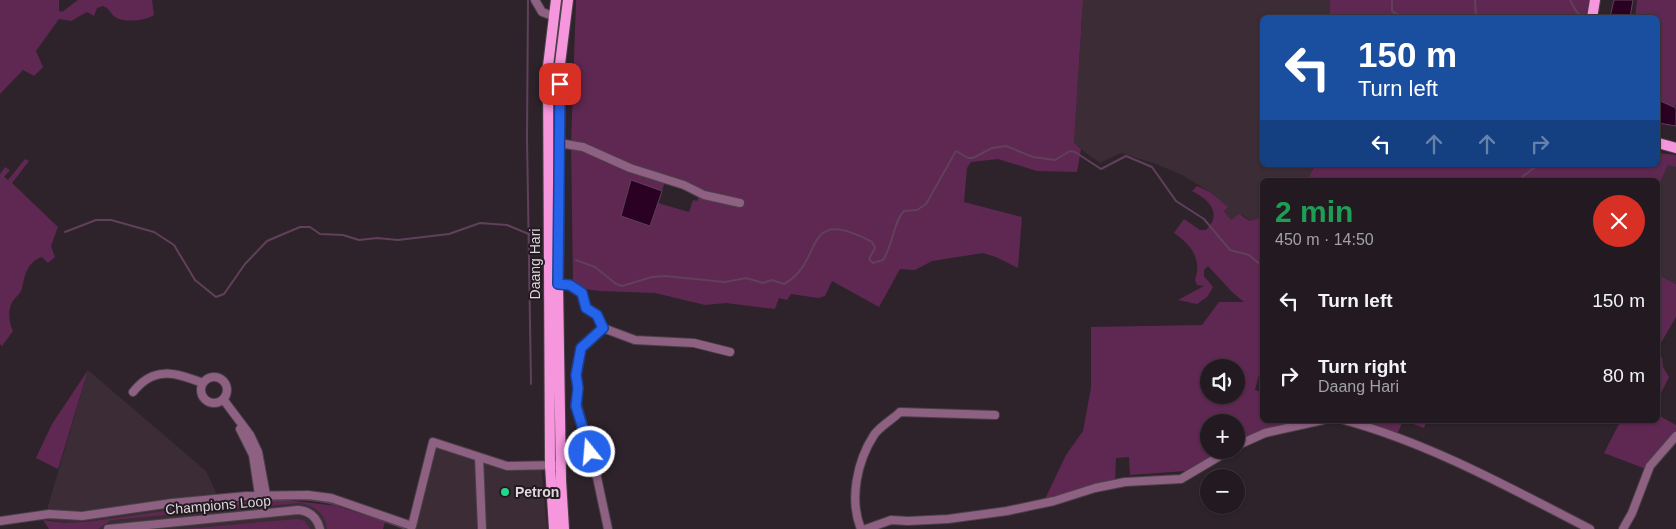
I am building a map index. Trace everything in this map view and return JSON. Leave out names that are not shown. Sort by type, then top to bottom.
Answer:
[{"type":"main road","name":"Daang Hari","points":[[554,529],[550,465],[548,66],[556,0]]},
{"type":"main road","name":"Daang Hari","points":[[564,529],[558,284],[559,143],[560,64],[568,0]]},
{"type":"main road","points":[[1592,15],[1594,0]]},
{"type":"main road","points":[[1660,144],[1676,148]]},
{"type":"street","points":[[535,0],[542,12],[553,16]]},
{"type":"street","points":[[559,143],[584,147],[630,168],[684,186],[704,195],[740,204]]},
{"type":"street","points":[[558,284],[570,285],[582,293],[586,308],[597,315],[603,328],[635,340],[694,344],[730,352]]},
{"type":"street","points":[[603,328],[581,348],[576,375],[578,394],[576,401],[608,529]]},
{"type":"street","points":[[133,392],[146,378],[164,374],[175,373],[203,382]]},
{"type":"street","points":[[210,377],[222,380],[226,387],[221,400],[211,402],[204,398],[201,391],[203,382],[210,377]]},
{"type":"street","points":[[221,400],[250,447],[263,495]]},
{"type":"street","points":[[861,529],[856,492],[861,464],[874,435],[900,412],[995,415]]},
{"type":"street","points":[[1245,442],[1264,433],[1309,423]]},
{"type":"street","points":[[1356,423],[1379,429],[1435,451],[1458,465],[1590,529]]},
{"type":"street","points":[[1622,529],[1632,512],[1650,466],[1676,436]]},
{"type":"street","points":[[0,520],[49,514],[82,516],[172,502],[263,495],[308,495],[331,498],[412,526],[432,444],[437,442],[507,466],[561,465]]},
{"type":"street","points":[[479,457],[482,529]]},
{"type":"street","points":[[866,529],[891,520],[948,519],[1007,511],[1054,501],[1095,488],[1126,482],[1181,480],[1215,459]]},
{"type":"street","name":"Champions Loop","points":[[108,529],[298,510],[314,516],[320,529]]},
{"type":"shaded area","points":[[0,0],[59,0],[59,11],[62,12],[78,0],[152,0],[154,15],[140,20],[129,21],[115,17],[103,6],[97,8],[94,16],[87,12],[71,21],[59,19],[36,51],[43,67],[34,76],[23,70],[0,94]]},
{"type":"shaded area","points":[[576,0],[1083,0],[1074,143],[1081,149],[1077,172],[1037,171],[998,159],[971,162],[967,168],[964,202],[1022,217],[1018,268],[983,253],[932,261],[915,270],[900,269],[879,307],[832,281],[825,296],[818,298],[791,294],[787,300],[779,298],[775,309],[726,303],[705,305],[655,293],[585,289],[573,283],[571,144]],"holes":[[[631,180],[662,191],[665,181],[700,194],[697,201],[693,200],[689,212],[658,203],[650,226],[621,216]]]},
{"type":"shaded area","points":[[1083,0],[1330,0],[1330,15],[1260,15],[1260,167],[1314,167],[1308,178],[1260,178],[1260,218],[1250,221],[1243,215],[1231,220],[1224,211],[1227,207],[1210,192],[1182,175],[1156,164],[1121,153],[1100,163],[1074,143]]},
{"type":"shaded area","points":[[1330,0],[1592,0],[1589,15],[1330,15]]},
{"type":"shaded area","points":[[1614,0],[1633,0],[1630,15],[1610,15]]},
{"type":"shaded area","points":[[1637,0],[1676,0],[1676,105],[1673,108],[1660,101],[1660,15],[1635,15]]},
{"type":"shaded area","points":[[1660,101],[1676,108],[1676,126],[1660,123]]},
{"type":"shaded area","points":[[1660,153],[1676,155],[1676,167],[1668,165],[1660,183],[1660,178],[1308,178],[1314,167],[1660,167]]},
{"type":"shaded area","points":[[25,159],[29,161],[12,183],[58,227],[51,246],[55,257],[48,263],[42,257],[30,266],[19,294],[11,304],[9,312],[13,331],[2,346],[0,344],[0,174],[5,167],[10,170],[4,177],[8,180]]},
{"type":"shaded area","points":[[1668,165],[1676,167],[1676,284],[1660,276],[1660,183]]},
{"type":"shaded area","points":[[631,180],[662,191],[650,226],[621,216]]},
{"type":"shaded area","points":[[1197,186],[1210,192],[1228,207],[1224,211],[1231,220],[1239,214],[1250,221],[1260,218],[1260,370],[1255,390],[1260,391],[1260,423],[1302,423],[1245,440],[1245,414],[1200,414],[1200,459],[1208,459],[1186,471],[1130,475],[1129,457],[1116,458],[1115,480],[1045,499],[1066,455],[1083,431],[1091,388],[1091,327],[1202,325],[1219,302],[1244,302],[1208,266],[1204,270],[1204,276],[1213,287],[1207,297],[1197,304],[1178,300],[1204,286],[1197,285],[1195,280],[1197,266],[1194,254],[1186,243],[1174,233],[1184,219],[1200,230],[1206,230],[1211,224],[1214,213],[1212,207],[1204,198],[1192,191]]},
{"type":"shaded area","points":[[1660,276],[1676,284],[1676,317],[1660,345]]},
{"type":"shaded area","points":[[1660,356],[1662,357],[1663,367],[1669,377],[1660,395]]},
{"type":"shaded area","points":[[88,370],[206,471],[222,506],[284,500],[323,504],[331,529],[95,529],[95,521],[64,523],[48,520],[48,506]]},
{"type":"shaded area","points":[[88,370],[58,469],[36,458],[52,424]]},
{"type":"shaded area","points":[[1660,416],[1676,425],[1676,431],[1646,469],[1604,453],[1619,423],[1660,423]]},
{"type":"shaded area","points":[[1361,423],[1402,423],[1397,435]]},
{"type":"shaded area","points":[[1411,423],[1426,423],[1424,428]]},
{"type":"shaded area","points":[[430,436],[508,461],[541,462],[547,529],[407,529]]},
{"type":"shaded area","points":[[284,500],[338,506],[385,522],[383,529],[327,529],[322,515],[315,508],[300,503],[111,520],[98,529],[49,529],[43,520],[64,523],[95,521],[172,510]]},
{"type":"shaded area","points":[[297,519],[305,521],[310,529],[186,529]]},
{"type":"waterway","points":[[528,0],[527,138],[531,384]]},
{"type":"waterway","points":[[1392,0],[1392,11],[1400,15]]},
{"type":"waterway","points":[[1475,0],[1476,15]]},
{"type":"waterway","points":[[1570,0],[1580,15]]},
{"type":"waterway","points":[[576,260],[595,267],[616,284],[622,286],[652,277],[665,276],[725,282],[746,278],[763,283],[772,280],[784,284],[797,274],[817,240],[824,233],[834,229],[849,232],[872,242],[875,248],[869,259],[873,263],[883,260],[898,220],[904,211],[917,210],[926,204],[956,151],[968,158],[973,158],[992,148],[1006,146],[1033,157],[1055,160],[1070,151],[1075,152],[1101,169],[1126,156],[1152,167],[1176,201],[1204,219],[1230,250],[1249,255],[1260,264]]},
{"type":"waterway","points":[[1521,178],[1535,167]]},
{"type":"waterway","points":[[65,232],[96,220],[111,220],[154,232],[174,245],[195,280],[216,297],[224,294],[245,264],[267,241],[300,227],[310,227],[320,234],[343,235],[359,240],[377,238],[398,240],[449,234],[480,223],[507,225],[536,237]]},
{"type":"waterway","points":[[221,505],[294,499],[338,505]]},
{"type":"waterway","points":[[351,509],[406,529]]},
{"type":"place","name":"Petron","points":[[505,492]]},
{"type":"route","points":[[560,84],[558,284],[570,285],[582,293],[586,308],[597,315],[603,328],[598,330],[581,348],[580,362],[576,375],[578,394],[576,406],[590,452]]}]
